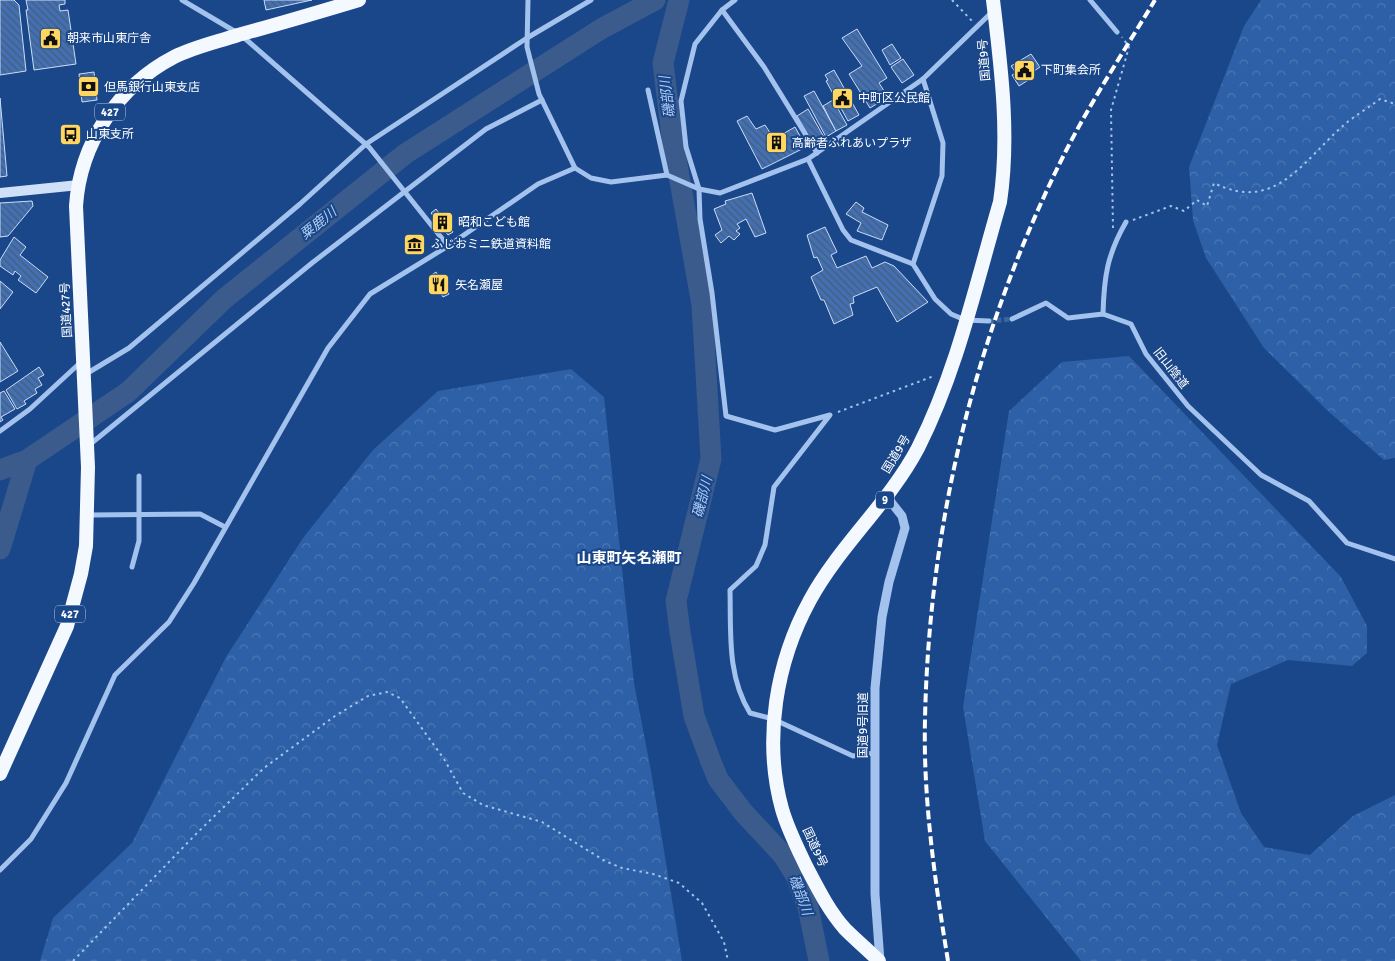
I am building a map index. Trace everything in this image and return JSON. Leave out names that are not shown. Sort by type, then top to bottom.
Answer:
[{"type":"highway","name":"国道427号","points":[[0,774],[67,626],[81,574],[88,515],[87,444],[76,220],[79,185],[94,139],[108,114],[128,92],[150,72],[174,57],[359,0]]},
{"type":"highway","name":"国道9号","points":[[880,961],[845,928],[826,903],[796,844],[782,809],[777,779],[773,718],[786,656],[797,626],[811,598],[850,543],[887,497],[917,450],[934,412],[965,320],[1000,202],[1004,176],[1006,135],[996,5]]},
{"type":"main road","points":[[0,193],[79,185]]},
{"type":"street","points":[[182,0],[241,35],[368,146],[448,246]]},
{"type":"street","points":[[528,0],[527,47],[539,94],[575,168],[591,178],[611,182],[667,175],[699,189],[720,194],[808,159],[817,153],[923,79],[978,26],[996,5]]},
{"type":"street","points":[[84,379],[129,348],[368,146],[527,38],[591,0]]},
{"type":"street","points":[[735,0],[722,10],[695,44],[681,101],[686,147],[699,189],[700,219],[712,293],[726,416],[775,430],[830,416]]},
{"type":"street","points":[[1090,0],[1117,32]]},
{"type":"street","points":[[722,10],[764,67],[817,153]]},
{"type":"street","points":[[913,264],[942,176],[943,143],[923,79]]},
{"type":"street","points":[[648,90],[667,175]]},
{"type":"street","points":[[87,444],[404,190],[486,129],[542,100]]},
{"type":"street","points":[[808,159],[843,230],[852,240],[913,264],[935,299],[951,314],[965,320],[989,320]]},
{"type":"street","points":[[0,870],[31,839],[66,783],[115,675],[169,622],[194,584],[328,348],[370,294],[448,246],[538,184],[575,168]]},
{"type":"street","points":[[1012,319],[1046,303],[1068,318],[1103,314],[1104,276],[1113,244],[1126,222]]},
{"type":"street","name":"旧山陰道","points":[[1103,314],[1131,324],[1146,354],[1188,406],[1262,475],[1308,501],[1347,543],[1395,559]]},
{"type":"street","points":[[0,431],[30,408],[83,360]]},
{"type":"street","points":[[830,416],[774,487],[765,545],[756,566],[730,590],[732,664],[742,700],[750,713],[773,718],[853,756],[875,753]]},
{"type":"street","points":[[132,567],[139,541],[139,476]]},
{"type":"street","name":"国道9号旧道","points":[[880,961],[875,894],[875,688],[882,617],[889,582],[905,528],[902,516],[887,497]]},
{"type":"street","points":[[88,515],[200,514],[225,527]]},
{"type":"path","points":[[952,0],[978,26]]},
{"type":"path","points":[[1113,244],[1111,110],[1129,47],[1117,32]]},
{"type":"path","points":[[1126,222],[1171,206],[1184,211],[1197,200],[1206,206],[1214,183],[1225,189],[1256,194],[1287,180],[1346,123],[1380,100],[1395,104]]},
{"type":"path","points":[[830,416],[930,376],[948,374]]},
{"type":"path","points":[[73,961],[197,833],[264,768],[335,716],[368,696],[387,692],[400,698],[444,759],[464,793],[483,805],[542,822],[605,861],[622,868],[653,874],[679,883],[702,903],[724,942],[728,961]]},
{"type":"green space","points":[[1261,0],[1395,0],[1395,458],[1384,460],[1329,412],[1264,348],[1206,258],[1193,220],[1189,167],[1244,26]]},
{"type":"green space","points":[[1129,356],[1341,577],[1367,626],[1367,653],[1352,666],[1288,660],[1231,684],[1217,745],[1241,813],[1264,847],[1310,855],[1353,816],[1395,795],[1395,961],[1081,961],[985,841],[963,707],[1009,411],[1062,362]]},
{"type":"green space","points":[[571,369],[604,397],[634,683],[651,771],[682,961],[40,961],[53,918],[132,843],[226,657],[303,538],[373,450],[438,391]]},
{"type":"building","points":[[0,0],[14,0],[19,5],[26,71],[0,75]]},
{"type":"building","name":"朝来市山東庁舎","points":[[26,0],[65,0],[65,4],[59,5],[60,11],[68,10],[76,64],[34,70]]},
{"type":"building","points":[[264,0],[312,0],[266,10]]},
{"type":"building","points":[[857,29],[887,78],[879,83],[888,97],[870,108],[849,74],[862,66],[842,38]]},
{"type":"building","points":[[892,44],[901,58],[890,65],[882,50]]},
{"type":"building","name":"下町集会所","points":[[1031,54],[1040,67],[1031,73],[1033,77],[1019,86],[1012,75],[1016,73],[1011,66]]},
{"type":"building","points":[[903,59],[914,75],[902,83],[891,67]]},
{"type":"building","name":"中町区公民館","points":[[834,70],[859,115],[848,121],[826,81],[828,80],[825,75]]},
{"type":"building","name":"但馬銀行山東支店","points":[[94,72],[97,100],[82,102],[79,74]]},
{"type":"building","points":[[814,91],[836,131],[826,137],[804,96]]},
{"type":"building","points":[[0,98],[7,176],[0,177]]},
{"type":"building","points":[[833,100],[847,125],[836,131],[823,106]]},
{"type":"building","points":[[808,109],[825,139],[814,146],[797,116]]},
{"type":"building","name":"高齢者ふれあいプラザ","points":[[747,116],[756,129],[765,125],[774,139],[795,127],[806,147],[762,169],[737,121]]},
{"type":"building","points":[[752,193],[766,233],[755,237],[746,219],[737,224],[740,228],[736,231],[740,234],[734,240],[729,236],[721,243],[715,235],[722,230],[714,209],[726,204],[725,201]]},
{"type":"building","points":[[32,201],[33,206],[8,236],[0,237],[0,203]]},
{"type":"building","points":[[856,202],[864,208],[862,212],[888,225],[882,240],[857,231],[861,223],[846,214]]},
{"type":"building","name":"昭和こども館","points":[[436,209],[453,232],[448,235],[431,213]]},
{"type":"building","points":[[825,227],[837,252],[831,255],[837,268],[866,256],[872,268],[885,262],[894,266],[928,302],[897,322],[877,287],[853,297],[854,303],[850,304],[853,315],[834,324],[824,300],[821,300],[811,277],[823,270],[817,257],[814,258],[807,235]]},
{"type":"building","points":[[14,237],[26,247],[20,255],[48,277],[36,293],[18,280],[21,276],[15,271],[13,275],[0,266],[0,260]]},
{"type":"building","name":"矢名瀬屋","points":[[436,272],[449,294],[443,297],[430,276]]},
{"type":"building","points":[[0,281],[13,292],[0,309]]},
{"type":"building","points":[[0,342],[18,371],[0,382]]},
{"type":"building","points":[[39,367],[44,375],[38,378],[42,385],[35,389],[37,393],[24,401],[26,404],[17,409],[6,390]]},
{"type":"building","points":[[4,391],[15,409],[1,417],[3,420],[0,422],[0,393]]},
{"type":"waterway","name":"粟鹿川","points":[[0,470],[27,460],[128,392],[224,299],[405,154],[601,29],[655,0]]},
{"type":"waterway","name":"磯部川","points":[[679,0],[663,63],[672,136],[702,305],[711,459],[676,601],[680,632],[694,716],[718,779],[743,812],[783,855],[796,876],[808,907],[819,961]]},
{"type":"waterway","points":[[0,549],[27,460]]},
{"type":"tunnel","points":[[989,321],[1012,319]]},
{"type":"railway","points":[[948,961],[934,871],[925,749],[928,648],[935,577],[946,507],[961,438],[979,370],[1001,302],[1027,236],[1078,127],[1155,0]]},
{"type":"place","name":"朝来市山東庁舎","points":[[51,38]]},
{"type":"place","name":"下町集会所","points":[[1025,70]]},
{"type":"place","name":"但馬銀行山東支店","points":[[88,87]]},
{"type":"place","name":"中町区公民館","points":[[842,98]]},
{"type":"place","name":"山東支所","points":[[70,134]]},
{"type":"place","name":"高齢者ふれあいプラザ","points":[[776,143]]},
{"type":"place","name":"昭和こども館","points":[[442,222]]},
{"type":"place","name":"ふじおミニ鉄道資料館","points":[[415,244]]},
{"type":"place","name":"矢名瀬屋","points":[[439,285]]},
{"type":"district","name":"山東町矢名瀬町","points":[[629,558]]}]
